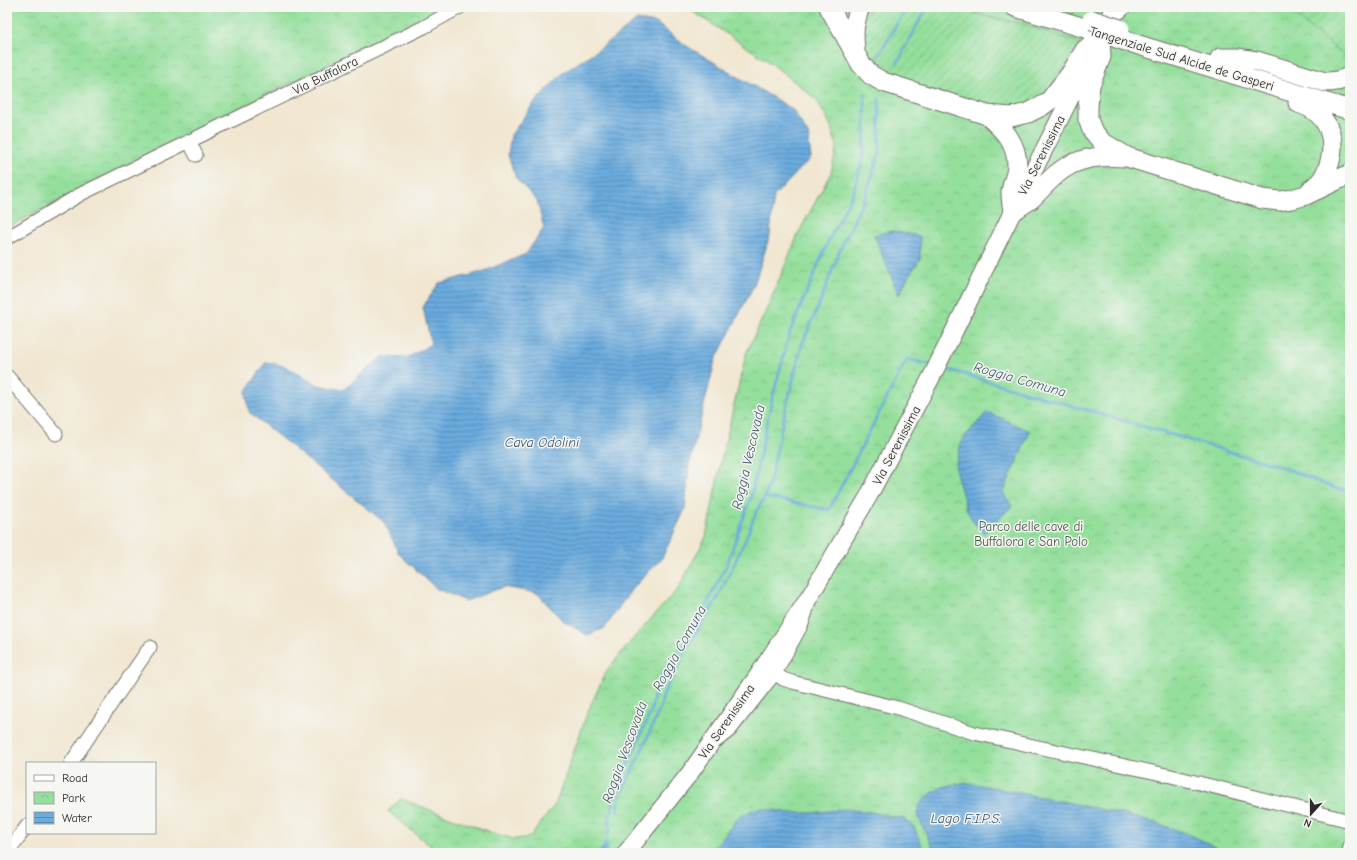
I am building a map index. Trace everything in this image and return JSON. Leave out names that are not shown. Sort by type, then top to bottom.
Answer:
[{"type":"highway","points":[[829,7],[861,64],[871,75],[883,82],[987,115],[1011,117],[1028,113],[1042,106],[1059,89],[1085,50],[1108,21]]},
{"type":"highway","points":[[855,53],[853,32],[855,18],[860,7]]},
{"type":"highway","name":"Tangenziale Sud Alcide de Gasperi","points":[[1015,7],[1108,21]]},
{"type":"highway","name":"Tangenziale Sud Alcide de Gasperi","points":[[1055,7],[1108,21],[1212,62],[1350,110]]},
{"type":"highway","points":[[1108,21],[1101,57],[1090,85],[1088,95],[1088,119],[1092,130],[1102,142],[1127,157],[1262,199],[1280,201],[1306,195],[1350,174]]},
{"type":"highway","points":[[1306,195],[1322,179],[1328,168],[1331,155],[1332,145],[1330,134],[1318,112],[1306,105],[1241,86],[1224,78],[1212,62],[1239,58],[1257,61],[1325,82],[1345,80],[1350,76]]},
{"type":"highway","name":"Tangenziale Sud Alcide de Gasperi","points":[[1212,62],[1350,99]]},
{"type":"highway","points":[[987,115],[1003,129],[1011,141],[1015,154],[1017,167],[1011,192],[1013,211],[1030,199],[1068,166],[1088,159],[1107,156],[1127,157]]},
{"type":"main road","name":"Via Serenissima","points":[[626,853],[690,773],[759,674],[810,596],[868,497],[934,372],[1108,21]]},
{"type":"street","name":"Via Buffalora","points":[[7,238],[81,194],[460,7]]},
{"type":"street","points":[[189,141],[196,155]]},
{"type":"street","points":[[7,376],[56,434]]},
{"type":"street","points":[[710,744],[730,730],[775,673],[806,616],[810,596]]},
{"type":"street","points":[[72,762],[150,646]]},
{"type":"street","points":[[775,673],[792,682],[898,708],[974,733],[1170,776],[1350,821]]},
{"type":"street","points":[[7,853],[26,827]]},
{"type":"street","points":[[1349,853],[1350,846]]},
{"type":"green space","points":[[7,7],[448,7],[222,116],[7,228]]},
{"type":"green space","name":"Parco delle cave di Buffalora e San Polo","points":[[686,7],[1350,7],[1350,853],[439,853],[388,811],[401,799],[487,831],[514,839],[531,836],[556,803],[588,711],[607,670],[678,589],[706,537],[723,452],[746,354],[799,232],[831,173],[837,146],[829,122],[816,99],[771,63]]},
{"type":"green space","points":[[871,7],[958,7],[985,16],[1023,24],[1080,43],[1071,61],[1040,101],[1004,112],[883,76],[863,57],[863,20]]},
{"type":"green space","points":[[1285,7],[1350,7],[1350,60]]},
{"type":"water","name":"Cava Odolini","points":[[637,20],[656,23],[685,45],[792,109],[808,134],[811,158],[774,196],[770,235],[754,285],[715,361],[689,466],[685,509],[662,558],[631,590],[605,628],[587,635],[562,620],[537,593],[503,587],[466,601],[437,589],[399,554],[384,522],[249,412],[246,392],[266,362],[285,366],[318,385],[343,390],[382,357],[407,358],[431,344],[423,307],[439,283],[482,272],[526,254],[544,228],[537,201],[516,178],[508,155],[511,135],[534,103],[563,73],[602,47]]},
{"type":"water","points":[[892,231],[920,236],[920,259],[908,277],[899,295],[874,235]]},
{"type":"water","points":[[987,412],[1030,431],[1003,493],[1012,506],[984,533],[973,522],[966,508],[955,468],[962,440]]},
{"type":"water","name":"Lago F.I.P.S.","points":[[970,783],[1091,807],[1139,819],[1182,832],[1225,853],[935,853],[918,816],[918,807],[930,795],[941,788]]},
{"type":"water","name":"Lago F.I.P.S.","points":[[763,808],[790,813],[811,813],[845,809],[870,812],[904,819],[914,827],[925,853],[710,853],[740,816],[753,810]]},
{"type":"waterway","name":"Roggia Vescovada","points":[[877,58],[907,7]]},
{"type":"waterway","name":"Roggia Comuna","points":[[897,63],[927,7]]},
{"type":"waterway","name":"Roggia Vescovada","points":[[608,835],[610,831],[609,823],[615,795],[651,711],[657,683],[694,630],[727,564],[751,497],[771,403],[790,332],[827,244],[853,193],[862,162],[865,135],[865,94]]},
{"type":"waterway","name":"Roggia Comuna","points":[[618,811],[618,804],[621,794],[659,711],[664,693],[691,641],[719,596],[744,543],[756,512],[765,497],[771,478],[782,424],[802,344],[820,303],[839,252],[866,195],[880,151],[879,99]]},
{"type":"waterway","name":"Roggia Comuna","points":[[765,497],[829,510],[907,359],[931,365]]},
{"type":"waterway","name":"Roggia Comuna","points":[[943,368],[1282,467],[1337,489],[1350,491]]},
{"type":"waterway","name":"Roggia Vescovada","points":[[599,853],[604,847],[606,841]]},
{"type":"waterway","name":"Roggia Vescovada","points":[[603,853],[609,845]]}]
